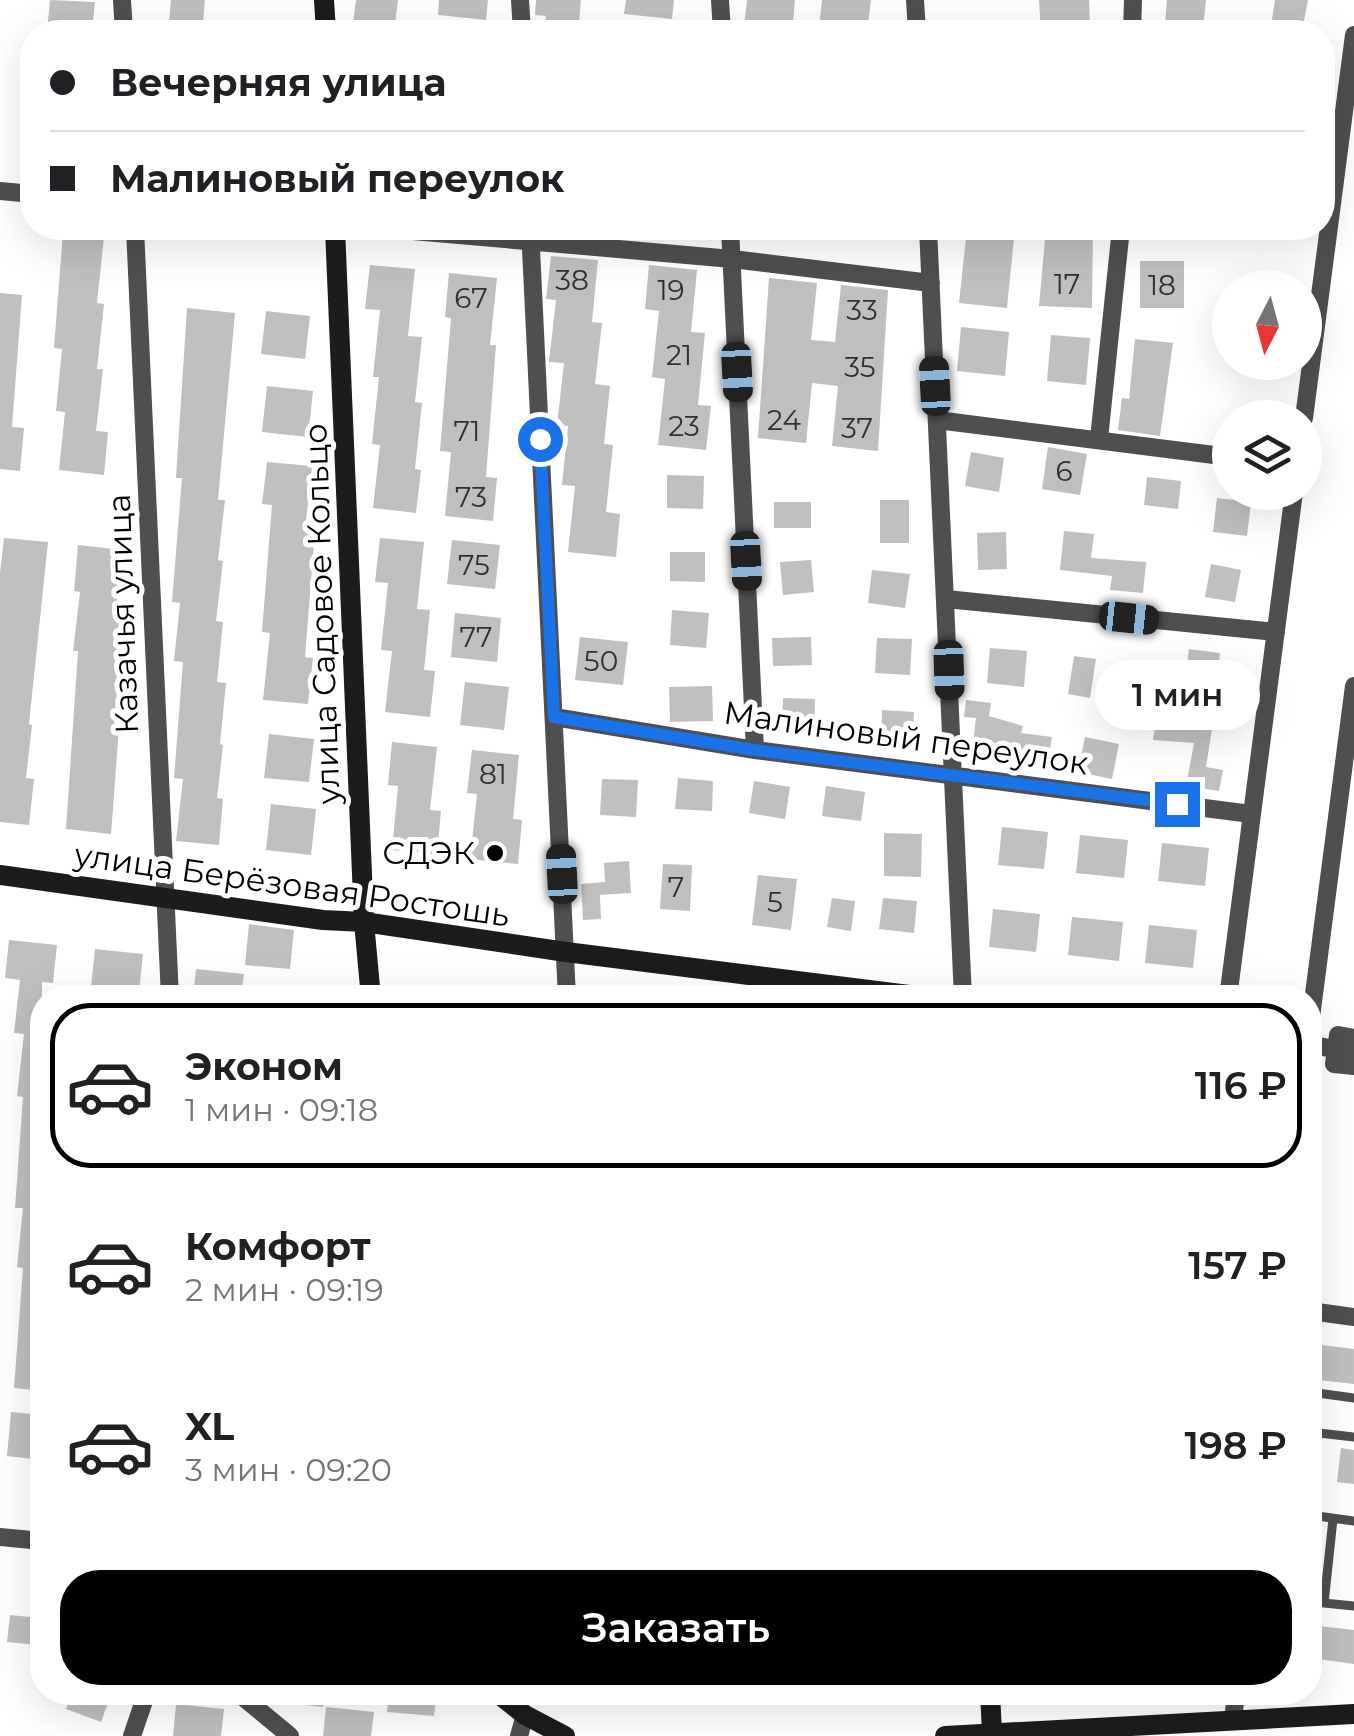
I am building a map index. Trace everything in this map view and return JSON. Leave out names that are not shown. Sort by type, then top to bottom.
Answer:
[{"type":"street","points":[[1335,180],[1354,34]]},
{"type":"street","name":"Казачья улица","points":[[136,240],[169,985]]},
{"type":"street","name":"улица Садовое Кольцо","points":[[336,240],[364,922],[371,985]]},
{"type":"street","points":[[530,240],[567,985]]},
{"type":"street","points":[[578,240],[930,283]]},
{"type":"street","points":[[731,240],[754,750]]},
{"type":"street","points":[[928,240],[961,985]]},
{"type":"street","points":[[1099,438],[1120,240]]},
{"type":"street","points":[[1306,400],[1327,240]]},
{"type":"street","points":[[937,420],[1212,454]]},
{"type":"street","points":[[1230,985],[1292,510]]},
{"type":"street","points":[[946,599],[1276,632]]},
{"type":"street","points":[[1315,985],[1354,686]]},
{"type":"street","name":"Малиновый переулок","points":[[554,717],[754,750],[1251,814]]},
{"type":"street","name":"улица Берёзовая Ростошь","points":[[0,875],[829,985]]},
{"type":"street","points":[[1354,1038],[1338,1036],[1345,1050],[1334,1064],[1354,1066]]},
{"type":"street","points":[[1322,1313],[1354,1317]]},
{"type":"street","points":[[0,1537],[30,1540]]},
{"type":"street","points":[[132,1736],[143,1705]]},
{"type":"street","points":[[253,1705],[290,1736]]},
{"type":"street","points":[[506,1705],[522,1726],[565,1736]]},
{"type":"street","points":[[991,1705],[992,1735]]},
{"type":"street","points":[[1233,1721],[1235,1705]]},
{"type":"street","points":[[946,1736],[1201,1730],[1233,1721],[1354,1714]]},
{"type":"lane","points":[[1322,1394],[1354,1398]]},
{"type":"lane","points":[[1322,1433],[1354,1437]]},
{"type":"lane","points":[[1322,1517],[1354,1522]]},
{"type":"lane","points":[[1333,1519],[1324,1603],[1354,1606]]},
{"type":"building","points":[[50,0],[95,2],[93,20],[48,20]]},
{"type":"building","points":[[171,0],[205,0],[203,20],[169,20]]},
{"type":"building","points":[[356,0],[398,0],[396,20],[354,20]]},
{"type":"building","points":[[439,0],[488,0],[486,20],[438,15]]},
{"type":"building","points":[[536,0],[581,0],[579,20],[546,20],[546,16],[535,15]]},
{"type":"building","points":[[626,0],[674,0],[672,19],[624,14]]},
{"type":"building","points":[[747,0],[795,0],[793,20],[745,20]]},
{"type":"building","points":[[822,0],[871,0],[868,20],[820,20]]},
{"type":"building","points":[[1039,0],[1089,0],[1090,20],[1040,20]]},
{"type":"building","points":[[1167,0],[1206,0],[1204,20],[1165,20]]},
{"type":"building","points":[[1275,0],[1308,0],[1304,20],[1272,20]]},
{"type":"building","points":[[62,240],[104,240],[97,303],[104,304],[97,369],[103,369],[96,431],[108,432],[104,475],[59,470],[65,412],[56,411],[62,349],[54,348]]},
{"type":"building","points":[[966,240],[1014,240],[1007,308],[959,303]]},
{"type":"building","points":[[1045,240],[1093,240],[1092,308],[1039,306]]},
{"type":"building","points":[[551,256],[598,260],[592,322],[602,323],[595,384],[610,386],[604,444],[613,445],[606,512],[620,514],[616,557],[568,552],[575,486],[562,485],[568,426],[557,425],[564,363],[549,362],[556,300],[546,299]]},
{"type":"building","points":[[1140,261],[1184,261],[1184,308],[1140,308]]},
{"type":"building","points":[[370,265],[415,269],[408,336],[422,337],[415,402],[422,403],[415,469],[421,470],[416,513],[373,508],[380,445],[372,444],[380,310],[365,309]]},
{"type":"building","points":[[649,265],[697,270],[691,332],[705,333],[698,405],[711,406],[706,450],[658,445],[665,379],[652,377],[659,311],[645,309]]},
{"type":"building","points":[[449,273],[497,278],[490,345],[496,345],[486,477],[497,478],[493,521],[445,516],[451,452],[440,451],[451,318],[445,317]]},
{"type":"building","points":[[769,278],[817,283],[811,340],[835,342],[841,285],[888,290],[878,451],[832,446],[838,386],[812,383],[806,443],[758,438]]},
{"type":"building","points":[[0,293],[22,295],[12,427],[24,428],[20,471],[0,469]]},
{"type":"building","points":[[187,308],[235,313],[218,500],[225,500],[218,560],[223,561],[216,621],[223,622],[217,682],[226,683],[217,798],[223,799],[219,845],[176,841],[183,779],[174,778],[183,662],[174,661],[180,603],[172,602],[182,478],[176,478]]},
{"type":"building","points":[[266,311],[310,316],[305,359],[261,354]]},
{"type":"building","points":[[961,327],[1009,332],[1005,376],[957,371]]},
{"type":"building","points":[[1051,335],[1090,338],[1086,385],[1047,381]]},
{"type":"building","points":[[1135,339],[1173,343],[1160,436],[1118,430],[1122,398],[1129,399]]},
{"type":"building","points":[[267,386],[313,391],[308,437],[262,432]]},
{"type":"building","points":[[1048,447],[1087,454],[1080,495],[1042,489]]},
{"type":"building","points":[[971,452],[1004,458],[999,492],[965,486]]},
{"type":"building","points":[[267,462],[312,466],[305,530],[315,531],[305,657],[313,658],[308,704],[263,700],[270,633],[262,632],[272,505],[262,504]]},
{"type":"building","points":[[667,475],[704,476],[703,509],[667,508]]},
{"type":"building","points":[[1147,477],[1181,481],[1178,509],[1144,505]]},
{"type":"building","points":[[880,500],[909,500],[909,543],[880,543]]},
{"type":"building","points":[[774,502],[811,502],[811,528],[774,528]]},
{"type":"building","points":[[1216,510],[1250,510],[1247,536],[1213,532]]},
{"type":"building","points":[[1064,531],[1094,534],[1091,558],[1146,562],[1143,593],[1110,590],[1112,576],[1060,570]]},
{"type":"building","points":[[1006,532],[1007,569],[978,570],[977,533]]},
{"type":"building","points":[[4,538],[48,542],[29,724],[32,725],[26,778],[34,779],[29,825],[0,822],[0,573]]},
{"type":"building","points":[[380,538],[424,542],[417,609],[430,610],[424,670],[435,671],[430,717],[385,712],[392,651],[381,650],[388,583],[375,582]]},
{"type":"building","points":[[452,540],[500,545],[495,589],[447,584]]},
{"type":"building","points":[[78,545],[123,550],[116,611],[124,612],[114,727],[119,728],[111,834],[66,829],[78,651],[73,651],[80,592],[74,591]]},
{"type":"building","points":[[670,552],[705,552],[705,582],[670,581]]},
{"type":"building","points":[[811,560],[814,592],[783,595],[780,562]]},
{"type":"building","points":[[1211,564],[1241,570],[1235,602],[1205,597]]},
{"type":"building","points":[[872,570],[910,574],[905,608],[868,603]]},
{"type":"building","points":[[672,610],[709,613],[706,648],[670,645]]},
{"type":"building","points":[[455,613],[501,618],[497,662],[451,657]]},
{"type":"building","points":[[580,637],[628,642],[623,685],[575,680]]},
{"type":"building","points":[[811,637],[812,665],[773,666],[772,638]]},
{"type":"building","points":[[877,638],[912,639],[910,675],[875,673]]},
{"type":"building","points":[[990,648],[1027,651],[1024,687],[987,683]]},
{"type":"building","points":[[1189,649],[1220,653],[1217,682],[1185,678]]},
{"type":"building","points":[[1074,656],[1096,659],[1090,698],[1068,694]]},
{"type":"building","points":[[465,682],[509,687],[504,730],[460,725]]},
{"type":"building","points":[[712,686],[713,721],[670,722],[669,687]]},
{"type":"building","points":[[783,698],[815,699],[814,733],[782,732]]},
{"type":"building","points":[[966,700],[991,703],[989,716],[1023,726],[1021,733],[1052,737],[1048,763],[1003,752],[1005,747],[973,743],[976,718],[964,717]]},
{"type":"building","points":[[882,710],[914,712],[912,751],[884,749]]},
{"type":"building","points":[[1184,711],[1214,716],[1206,767],[1223,770],[1219,791],[1186,786],[1194,743],[1153,740],[1155,725],[1181,729]]},
{"type":"building","points":[[269,734],[314,739],[309,782],[264,778]]},
{"type":"building","points":[[1085,737],[1119,744],[1112,779],[1078,772]]},
{"type":"building","points":[[392,742],[437,747],[430,810],[441,811],[437,855],[392,850],[398,786],[388,785]]},
{"type":"building","points":[[472,750],[519,755],[513,819],[522,820],[518,864],[470,859],[477,794],[467,793]]},
{"type":"building","points":[[678,778],[713,781],[712,811],[675,809]]},
{"type":"building","points":[[602,779],[638,780],[636,817],[600,815]]},
{"type":"building","points":[[754,781],[790,787],[785,819],[749,813]]},
{"type":"building","points":[[826,786],[865,792],[861,821],[822,816]]},
{"type":"building","points":[[271,804],[316,809],[311,855],[266,850]]},
{"type":"building","points":[[1002,827],[1048,832],[1044,869],[998,865]]},
{"type":"building","points":[[884,833],[922,834],[921,877],[884,876]]},
{"type":"building","points":[[1080,835],[1128,840],[1124,878],[1076,873]]},
{"type":"building","points":[[1162,843],[1209,848],[1205,886],[1158,881]]},
{"type":"building","points":[[629,861],[631,893],[600,895],[601,919],[583,920],[581,884],[605,882],[604,863]]},
{"type":"building","points":[[663,864],[692,865],[690,911],[660,909]]},
{"type":"building","points":[[758,875],[797,879],[791,930],[752,925]]},
{"type":"building","points":[[832,898],[855,901],[851,931],[827,927]]},
{"type":"building","points":[[883,898],[917,901],[914,933],[879,929]]},
{"type":"building","points":[[993,909],[1040,914],[1036,952],[989,947]]},
{"type":"building","points":[[1072,917],[1123,922],[1119,961],[1068,955]]},
{"type":"building","points":[[249,924],[294,930],[290,969],[245,965]]},
{"type":"building","points":[[1149,925],[1197,930],[1193,968],[1145,963]]},
{"type":"building","points":[[9,940],[57,945],[53,983],[30,985],[30,1390],[14,1388],[23,1268],[17,1267],[23,1208],[15,1208],[23,1097],[17,1096],[24,1034],[14,1033],[20,980],[5,978]]},
{"type":"building","points":[[95,949],[143,954],[140,985],[91,985]]},
{"type":"building","points":[[196,969],[244,974],[243,985],[194,985]]},
{"type":"building","points":[[1322,1345],[1354,1349],[1354,1384],[1322,1380]]},
{"type":"building","points":[[11,1412],[30,1414],[30,1459],[7,1456]]},
{"type":"building","points":[[1341,1448],[1354,1450],[1354,1484],[1337,1482]]},
{"type":"building","points":[[10,1615],[30,1617],[30,1644],[7,1642]]},
{"type":"building","points":[[1322,1626],[1354,1630],[1354,1664],[1322,1660]]},
{"type":"building","points":[[67,1705],[107,1705],[101,1722],[66,1709]]},
{"type":"building","points":[[176,1705],[224,1709],[221,1736],[173,1736]]},
{"type":"building","points":[[388,1705],[435,1705],[434,1716],[387,1712]]},
{"type":"building","points":[[326,1707],[374,1712],[371,1736],[323,1736]]},
{"type":"place","name":"СДЭК","points":[[495,853]]},
{"type":"route","points":[[540,439],[554,717],[754,750],[1177,804]]}]
